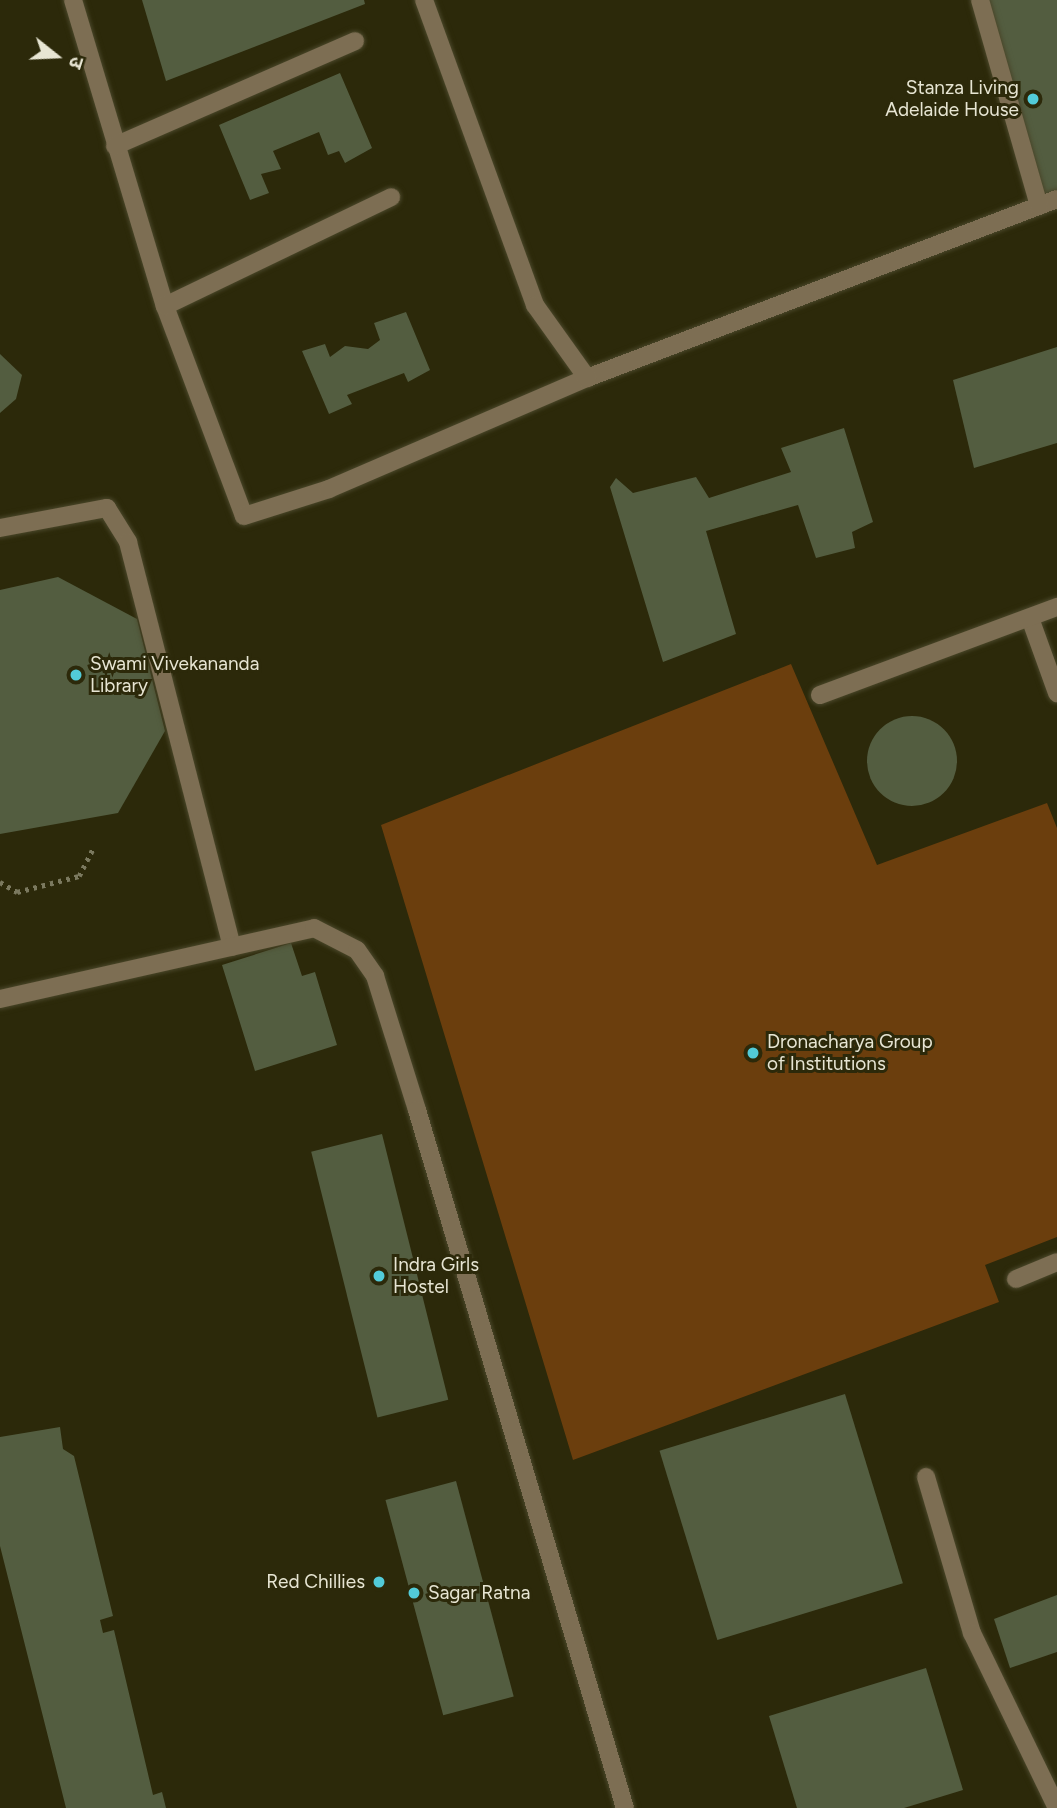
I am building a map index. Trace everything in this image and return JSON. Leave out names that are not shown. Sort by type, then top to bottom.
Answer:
[{"type":"street","points":[[73,0],[165,306],[244,516],[329,489],[587,377],[1057,199]]},
{"type":"street","points":[[425,0],[535,305],[587,377]]},
{"type":"street","points":[[979,0],[1039,206]]},
{"type":"street","points":[[115,146],[355,41]]},
{"type":"street","points":[[165,306],[391,197]]},
{"type":"street","points":[[0,528],[107,508],[128,542],[232,947]]},
{"type":"street","points":[[820,695],[1057,607]]},
{"type":"street","points":[[1030,618],[1057,693]]},
{"type":"street","points":[[0,999],[314,928],[356,950],[375,976],[625,1808]]},
{"type":"street","points":[[1016,1279],[1057,1262]]},
{"type":"street","points":[[926,1477],[972,1633],[1057,1808]]},
{"type":"path","points":[[0,882],[17,892],[79,876],[93,848]]},
{"type":"shaded area","name":"Dronacharya Group of Institutions","points":[[791,664],[877,865],[1047,803],[1057,828],[1057,1237],[985,1265],[999,1302],[573,1460],[381,825]]},
{"type":"building","points":[[142,0],[364,0],[365,4],[166,81]]},
{"type":"building","name":"Stanza Living Adelaide House","points":[[980,0],[1057,0],[1057,199],[1039,206]]},
{"type":"building","points":[[340,73],[372,148],[345,163],[339,151],[328,155],[319,132],[273,151],[281,169],[261,174],[269,193],[250,200],[219,125]]},
{"type":"building","points":[[406,312],[430,370],[408,382],[404,373],[347,395],[352,404],[329,414],[302,351],[325,344],[330,357],[345,346],[368,349],[380,340],[374,323]]},
{"type":"building","points":[[1057,347],[1057,443],[974,468],[953,380]]},
{"type":"building","points":[[0,354],[22,375],[16,399],[0,413]]},
{"type":"building","points":[[844,428],[873,522],[852,532],[855,548],[816,558],[798,505],[706,531],[736,634],[663,662],[610,487],[616,478],[633,493],[696,477],[709,498],[791,472],[781,448]]},
{"type":"building","name":"Swami Vivekananda Library","points":[[58,577],[137,619],[165,731],[118,813],[0,834],[0,590]]},
{"type":"building","points":[[903,716],[921,716],[937,723],[950,736],[957,752],[957,770],[950,786],[937,799],[921,806],[903,806],[887,799],[874,786],[867,770],[867,752],[874,736],[887,723]]},
{"type":"building","points":[[291,943],[302,976],[315,972],[337,1045],[255,1071],[222,965]]},
{"type":"building","name":"Indra Girls Hostel","points":[[382,1134],[448,1400],[377,1418],[311,1152]]},
{"type":"building","points":[[845,1394],[903,1583],[717,1640],[659,1451]]},
{"type":"building","points":[[60,1427],[63,1449],[74,1456],[113,1616],[100,1620],[103,1633],[114,1630],[153,1795],[162,1792],[166,1808],[66,1808],[0,1546],[0,1437]]},
{"type":"building","points":[[456,1481],[514,1696],[443,1715],[385,1500]]},
{"type":"building","points":[[1057,1595],[1057,1652],[1010,1668],[994,1619]]},
{"type":"building","points":[[926,1668],[963,1790],[904,1808],[797,1808],[769,1716]]},
{"type":"place","name":"Stanza Living Adelaide House","points":[[1033,99]]},
{"type":"place","name":"Swami Vivekananda Library","points":[[76,675]]},
{"type":"place","name":"Dronacharya Group of Institutions","points":[[753,1053]]},
{"type":"place","name":"Indra Girls Hostel","points":[[379,1276]]},
{"type":"place","name":"Red Chillies","points":[[379,1582]]},
{"type":"place","name":"Sagar Ratna","points":[[414,1593]]}]
